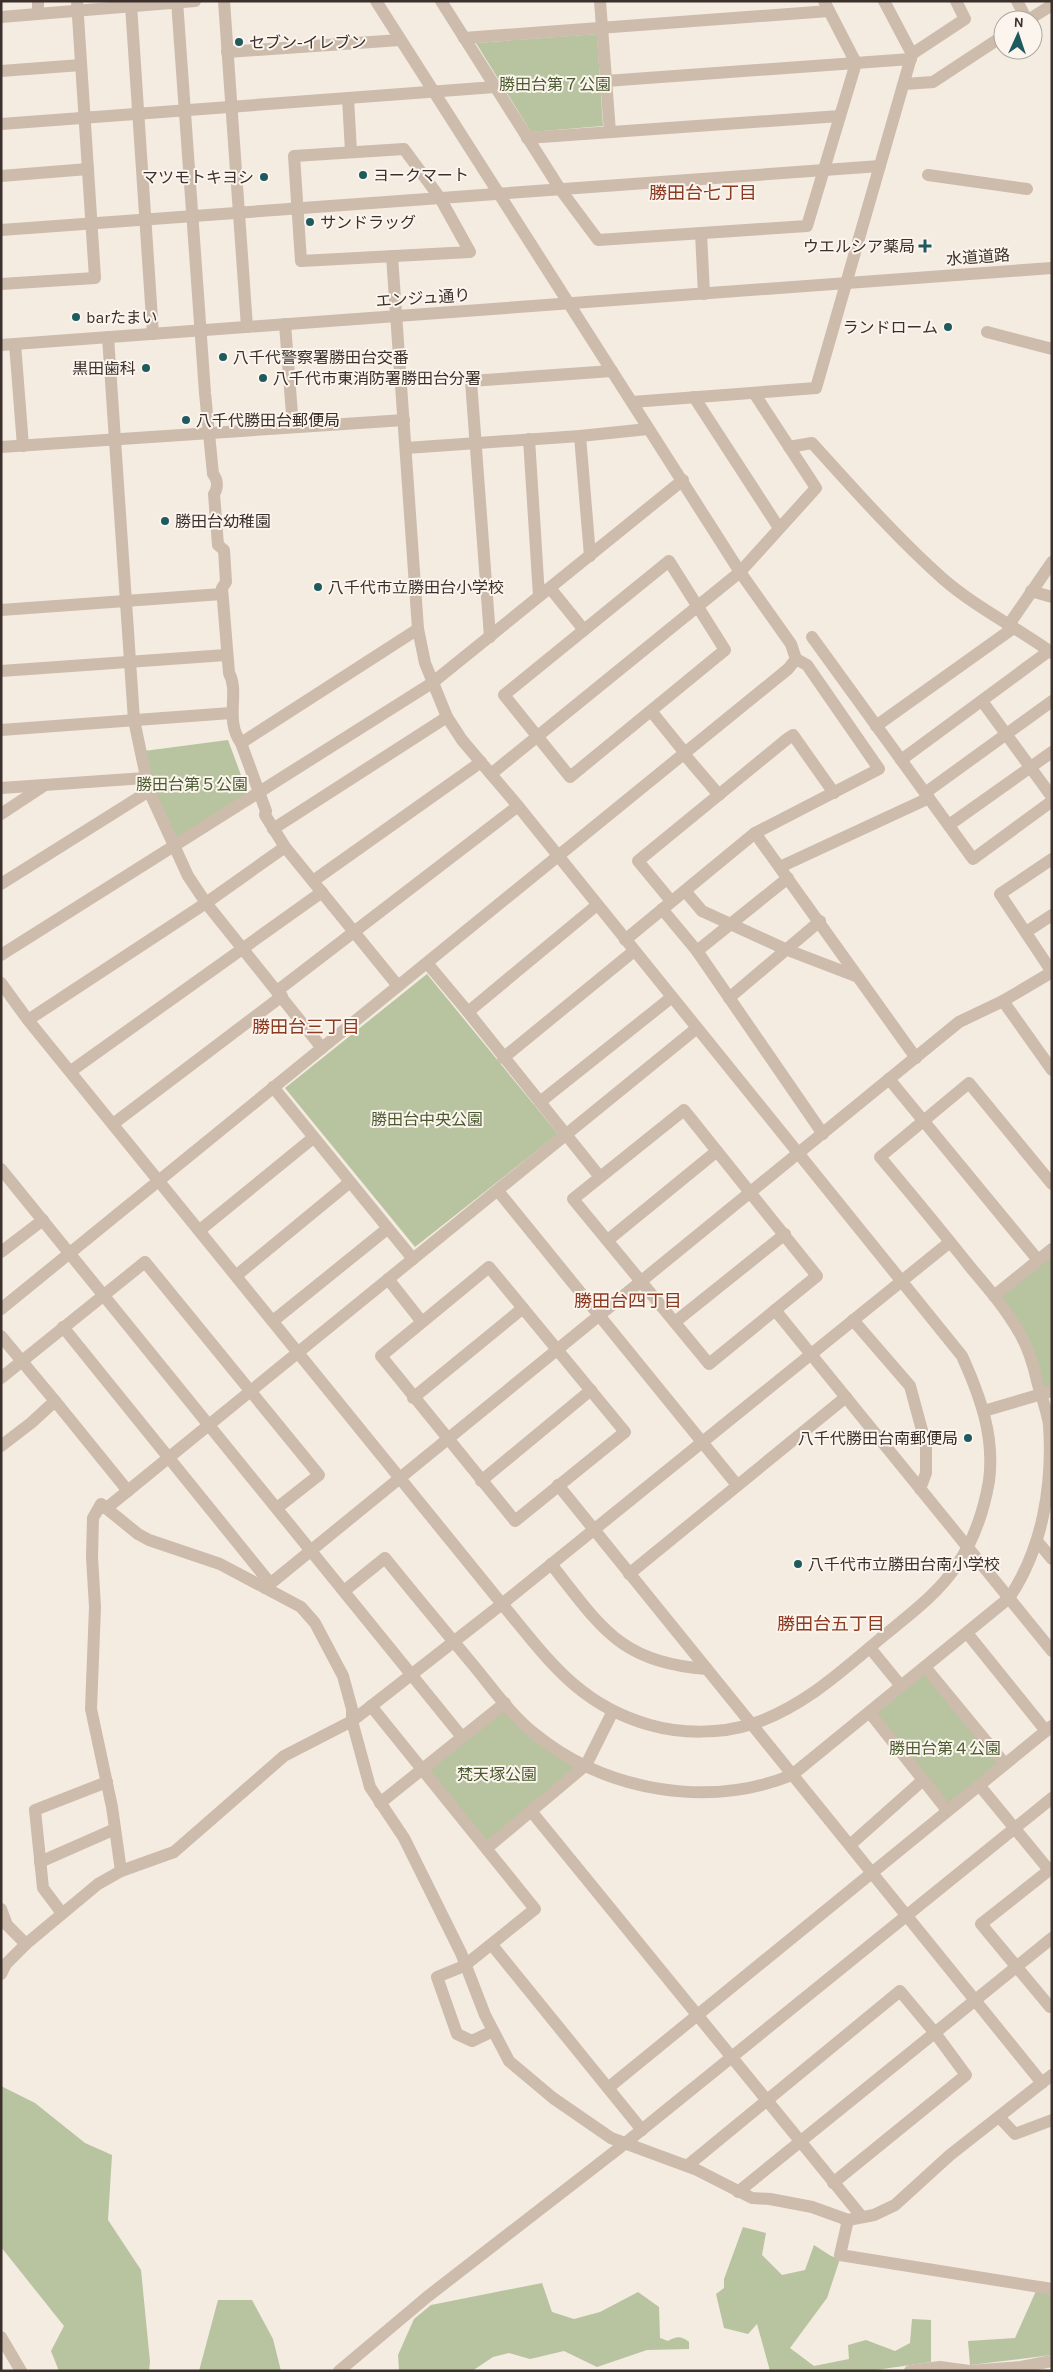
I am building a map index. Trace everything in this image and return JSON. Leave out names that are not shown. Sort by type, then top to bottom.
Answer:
[{"type":"street","points":[[1,17],[38,8],[195,1]]},
{"type":"street","points":[[224,1],[247,327]]},
{"type":"street","points":[[376,1],[432,92],[570,304],[648,429],[683,480],[740,572],[791,644],[792,664]]},
{"type":"street","points":[[441,1],[464,38],[527,138],[560,189],[598,240],[808,226],[856,63],[826,6],[602,28],[464,38]]},
{"type":"street","points":[[600,1],[610,132]]},
{"type":"street","points":[[632,402],[816,388],[911,56],[884,1]]},
{"type":"street","points":[[606,81],[856,63],[911,56],[966,19],[956,1]]},
{"type":"street","points":[[177,2],[202,330],[205,393],[213,474],[217,478],[217,490],[214,494],[218,545],[224,550],[226,582],[222,588],[222,594],[226,655],[229,673],[232,678],[233,706],[231,713],[236,736],[241,743],[258,794],[266,811],[265,815],[273,829],[398,986]]},
{"type":"street","points":[[131,5],[153,334]]},
{"type":"street","points":[[1,284],[95,278],[77,6]]},
{"type":"street","points":[[228,52],[400,40]]},
{"type":"street","points":[[904,84],[933,82],[993,43]]},
{"type":"street","points":[[1,71],[81,65]]},
{"type":"street","points":[[1,124],[495,87]]},
{"type":"street","points":[[348,98],[351,152]]},
{"type":"street","points":[[527,138],[840,116]]},
{"type":"street","points":[[404,149],[440,198],[470,252],[301,261],[296,209],[294,156],[351,152],[404,149]]},
{"type":"street","points":[[1,230],[880,166]]},
{"type":"street","points":[[1,176],[88,169]]},
{"type":"street","points":[[928,175],[1028,189]]},
{"type":"street","points":[[701,233],[704,294]]},
{"type":"street","points":[[1,983],[28,1020],[562,1676],[573,1686],[613,1712],[653,1726],[680,1730],[725,1730],[751,1724],[805,1698],[870,1648],[927,1600],[950,1576],[967,1548],[980,1517],[989,1480],[989,1443],[984,1411],[978,1390],[962,1356],[518,806],[462,740],[447,717],[425,663],[418,629],[392,256]]},
{"type":"street","name":"水道道路","points":[[847,284],[1052,268]]},
{"type":"street","name":"エンジュ通り","points":[[1,345],[847,284]]},
{"type":"street","points":[[285,324],[293,427]]},
{"type":"street","points":[[987,332],[1052,349]]},
{"type":"street","points":[[108,337],[134,720],[147,784],[173,847],[188,876],[206,903],[322,1048]]},
{"type":"street","points":[[15,344],[23,446]]},
{"type":"street","points":[[490,636],[471,381],[612,371]]},
{"type":"street","points":[[491,774],[740,572],[816,488],[754,393]]},
{"type":"street","points":[[694,397],[779,528]]},
{"type":"street","points":[[1,447],[404,420]]},
{"type":"street","points":[[406,448],[580,436],[648,429]]},
{"type":"street","points":[[580,436],[590,556]]},
{"type":"street","points":[[529,439],[539,596]]},
{"type":"street","points":[[789,447],[812,443],[876,513],[942,577],[1010,627],[1050,652],[901,760]]},
{"type":"street","points":[[1,955],[432,683],[683,480]]},
{"type":"street","points":[[669,561],[697,606],[725,650],[570,777],[504,696],[669,561]]},
{"type":"street","points":[[876,726],[1010,627],[1052,562]]},
{"type":"street","points":[[550,588],[584,630]]},
{"type":"street","points":[[1032,591],[1052,597]]},
{"type":"street","points":[[1,610],[222,594]]},
{"type":"street","points":[[241,743],[418,629]]},
{"type":"street","points":[[812,637],[974,859],[1052,801]]},
{"type":"street","points":[[1,671],[226,655]]},
{"type":"street","points":[[3,1305],[685,754],[792,664],[807,665],[879,769],[756,833],[625,940]]},
{"type":"street","points":[[982,700],[1052,796]]},
{"type":"street","points":[[780,867],[927,796],[1006,734],[1052,701]]},
{"type":"street","points":[[651,711],[719,796]]},
{"type":"street","points":[[1,730],[231,713]]},
{"type":"street","points":[[273,829],[447,717]]},
{"type":"street","points":[[823,1134],[697,951],[638,861],[793,735],[834,793]]},
{"type":"street","points":[[950,825],[1052,752]]},
{"type":"street","points":[[313,881],[481,762]]},
{"type":"street","points":[[1,788],[47,784],[147,784]]},
{"type":"street","points":[[1,814],[47,784]]},
{"type":"street","points":[[1,884],[147,784]]},
{"type":"street","points":[[113,1124],[280,994],[354,931],[518,806]]},
{"type":"street","points":[[756,833],[916,1058]]},
{"type":"street","points":[[28,1020],[206,903],[286,847]]},
{"type":"street","points":[[267,1586],[959,1022],[1003,1001],[1052,972],[1000,894],[1052,859]]},
{"type":"street","points":[[697,951],[788,878]]},
{"type":"street","points":[[685,891],[702,911],[785,949],[858,977]]},
{"type":"street","points":[[71,1071],[322,892]]},
{"type":"street","points":[[468,1012],[597,905]]},
{"type":"street","points":[[1026,932],[1052,915]]},
{"type":"street","points":[[729,998],[820,921]]},
{"type":"street","points":[[503,1058],[634,951]]},
{"type":"street","points":[[427,963],[567,1134],[600,1178]]},
{"type":"street","points":[[540,1102],[672,997]]},
{"type":"street","points":[[1003,1001],[1052,1070]]},
{"type":"street","points":[[108,1508],[697,1028]]},
{"type":"street","points":[[889,1079],[1038,1260]]},
{"type":"street","points":[[344,1591],[385,1558],[504,1703],[550,1746],[586,1765],[636,1785],[676,1792],[732,1790],[777,1781],[792,1775],[1009,1598],[1025,1573],[1037,1541],[1046,1509],[1052,1473],[1047,1393],[1019,1331],[994,1296],[880,1157],[969,1083],[1052,1184]]},
{"type":"street","points":[[273,1087],[386,1229],[413,1259]]},
{"type":"street","points":[[684,1110],[717,1151],[817,1276],[709,1364],[573,1199],[684,1110]]},
{"type":"street","points":[[200,1230],[313,1138]]},
{"type":"street","points":[[608,1240],[717,1151]]},
{"type":"street","points":[[1,1169],[462,1737]]},
{"type":"street","points":[[237,1275],[350,1182]]},
{"type":"street","points":[[498,1191],[701,1443],[738,1486]]},
{"type":"street","points":[[1,1252],[43,1220]]},
{"type":"street","points":[[273,1321],[386,1229]]},
{"type":"street","points":[[675,1322],[784,1234]]},
{"type":"street","points":[[1,1974],[6,1964],[26,1944],[61,1912],[98,1884],[121,1870],[174,1852],[284,1756],[352,1721],[372,1706],[502,1604],[950,1242]]},
{"type":"street","points":[[994,1296],[1052,1248]]},
{"type":"street","points":[[1,1378],[145,1262],[319,1475],[277,1508]]},
{"type":"street","points":[[489,1267],[625,1432],[515,1522],[380,1356],[422,1322],[489,1267]]},
{"type":"street","points":[[388,1280],[422,1322]]},
{"type":"street","points":[[413,1398],[523,1308]]},
{"type":"street","points":[[775,1310],[1052,1651]]},
{"type":"street","points":[[853,1320],[910,1386],[926,1445],[926,1473],[920,1489]]},
{"type":"street","points":[[63,1327],[267,1586]]},
{"type":"street","points":[[1,1336],[128,1491]]},
{"type":"street","points":[[481,1481],[591,1390]]},
{"type":"street","points":[[984,1411],[1047,1393]]},
{"type":"street","points":[[629,1574],[846,1397]]},
{"type":"street","points":[[1,1446],[31,1423],[55,1401]]},
{"type":"street","points":[[121,1870],[116,1829],[91,1710],[90,1690],[95,1607],[92,1557],[93,1518],[102,1504],[113,1515],[149,1540],[220,1564],[267,1586],[301,1607],[315,1623],[343,1676],[352,1709],[352,1721],[370,1787],[404,1838],[447,1925],[493,2030],[509,2061],[553,2098],[611,2138],[687,2166],[752,2198],[770,2199],[812,2207],[848,2220],[883,2212],[895,2205],[950,2155],[1047,2079],[974,1999],[558,1485]]},
{"type":"street","points":[[1037,1541],[1052,1559]]},
{"type":"street","points":[[551,1564],[599,1624],[620,1643],[664,1664],[707,1669]]},
{"type":"street","points":[[608,2088],[1049,1728],[967,1633]]},
{"type":"street","points":[[870,1648],[901,1686]]},
{"type":"street","points":[[925,1667],[1005,1764]]},
{"type":"street","points":[[380,1803],[504,1703]]},
{"type":"street","points":[[372,1706],[535,1909],[464,1966],[437,1977],[457,2034],[472,2041],[493,2030]]},
{"type":"street","points":[[487,1848],[586,1765],[613,1712]]},
{"type":"street","points":[[870,1713],[947,1810]]},
{"type":"street","points":[[850,1845],[923,1780]]},
{"type":"street","points":[[61,1912],[43,1888],[35,1810],[107,1782]]},
{"type":"street","points":[[980,1785],[1051,1869],[981,1924],[1050,2007],[1052,2006]]},
{"type":"street","points":[[339,2371],[427,2297],[642,2130],[906,1914],[1052,1798]]},
{"type":"street","points":[[531,1811],[862,2217]]},
{"type":"street","points":[[40,1862],[116,1829]]},
{"type":"street","points":[[1,1909],[4,1926],[26,1944]]},
{"type":"street","points":[[738,2192],[974,1999],[1052,1938]]},
{"type":"street","points":[[492,1944],[642,2130]]},
{"type":"street","points":[[687,2166],[900,1992],[966,2075],[834,2183]]},
{"type":"street","points":[[999,2117],[1015,2134],[1052,2120]]},
{"type":"street","points":[[848,2220],[840,2255],[1052,2289]]},
{"type":"street","points":[[1,2337],[4,2352],[21,2371]]},
{"type":"street","points":[[910,2371],[940,2367],[969,2371],[1021,2367],[1052,2361]]},
{"type":"green space","name":"勝田台第７公園","points":[[597,34],[603,126],[531,132],[476,43]]},
{"type":"green space","name":"勝田台第５公園","points":[[228,740],[248,794],[174,844],[151,790],[144,751]]},
{"type":"green space","name":"勝田台中央公園","points":[[427,974],[558,1134],[415,1247],[285,1088]]},
{"type":"green space","points":[[1052,1254],[1052,1387],[1044,1389],[997,1296]]},
{"type":"green space","name":"勝田台第４公園","points":[[925,1667],[1005,1764],[947,1810],[870,1713]]},
{"type":"green space","name":"梵天塚公園","points":[[505,1707],[581,1766],[487,1842],[428,1769]]},
{"type":"green space","points":[[1,2086],[35,2103],[85,2143],[112,2155],[108,2220],[141,2270],[150,2362],[149,2371],[59,2371],[51,2351],[64,2326],[1,2247]]},
{"type":"green space","points":[[743,2227],[766,2233],[762,2255],[782,2275],[805,2270],[814,2245],[831,2256],[840,2259],[827,2298],[790,2348],[814,2366],[849,2359],[848,2345],[866,2340],[895,2351],[910,2343],[912,2319],[931,2320],[931,2362],[869,2371],[770,2371],[757,2324],[748,2334],[724,2328],[716,2294],[724,2288],[724,2279]]},
{"type":"green space","points":[[542,2283],[552,2312],[574,2319],[600,2312],[638,2292],[659,2307],[660,2338],[668,2341],[679,2337],[689,2342],[689,2349],[647,2350],[597,2367],[564,2351],[530,2359],[509,2353],[493,2357],[472,2371],[399,2371],[398,2355],[414,2319],[431,2305]]},
{"type":"green space","points":[[1036,2291],[1052,2293],[1052,2355],[970,2365],[968,2341],[1015,2338]]},
{"type":"green space","points":[[218,2300],[252,2300],[273,2339],[281,2371],[199,2371]]},
{"type":"place","name":"セブン-イレブン","points":[[239,42]]},
{"type":"place","name":"ヨークマート","points":[[363,175]]},
{"type":"place","name":"マツモトキヨシ","points":[[264,177]]},
{"type":"place","name":"サンドラッグ","points":[[310,222]]},
{"type":"place","name":"ウエルシア薬局","points":[[925,246]]},
{"type":"place","name":"barたまい","points":[[76,317]]},
{"type":"place","name":"ランドローム","points":[[948,327]]},
{"type":"place","name":"八千代警察署勝田台交番","points":[[223,357]]},
{"type":"place","name":"黒田歯科","points":[[146,368]]},
{"type":"place","name":"八千代市東消防署勝田台分署","points":[[263,378]]},
{"type":"place","name":"八千代勝田台郵便局","points":[[186,420]]},
{"type":"place","name":"勝田台幼稚園","points":[[165,521]]},
{"type":"place","name":"八千代市立勝田台小学校","points":[[318,587]]},
{"type":"place","name":"八千代勝田台南郵便局","points":[[968,1438]]},
{"type":"place","name":"八千代市立勝田台南小学校","points":[[798,1564]]},
{"type":"district","name":"勝田台七丁目","points":[[703,193]]},
{"type":"district","name":"勝田台三丁目","points":[[306,1027]]},
{"type":"district","name":"勝田台四丁目","points":[[628,1301]]},
{"type":"district","name":"勝田台五丁目","points":[[831,1624]]}]
